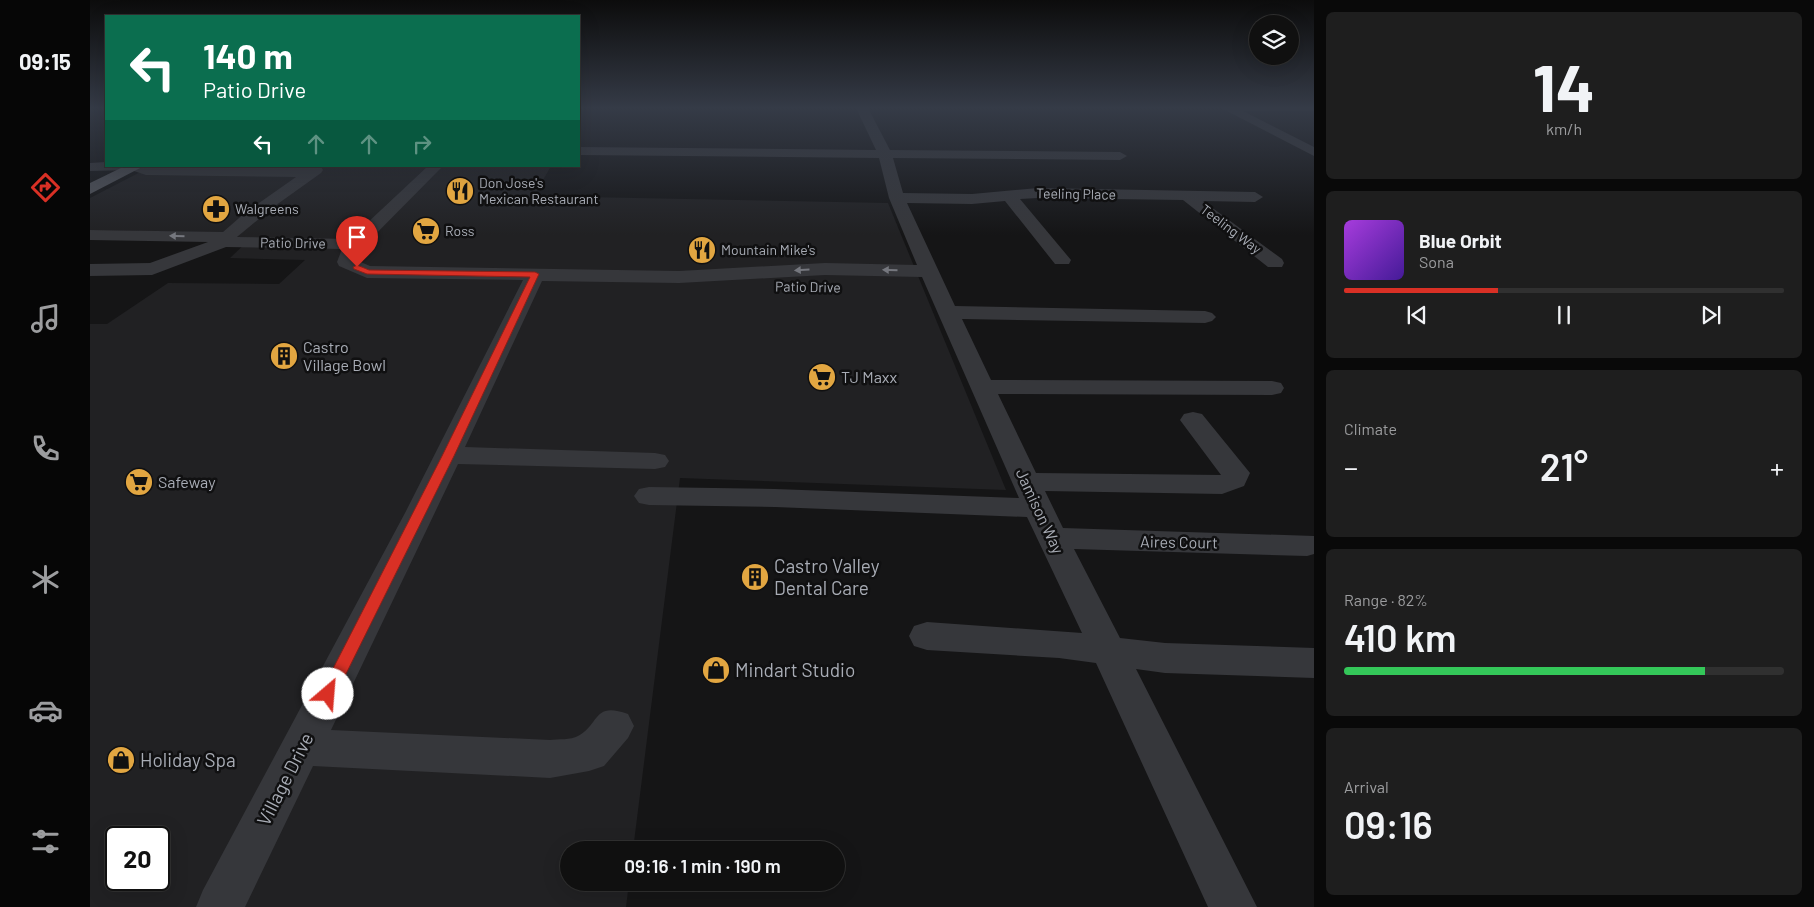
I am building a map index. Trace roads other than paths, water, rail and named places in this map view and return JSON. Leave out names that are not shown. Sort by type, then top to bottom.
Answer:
[{"type":"main road","points":[[90,176],[110,167]]},
{"type":"main road","points":[[90,190],[139,167]]},
{"type":"street","name":"Jamison Way","points":[[883,150],[897,198],[932,291],[984,387],[1052,538],[1233,907]]},
{"type":"street","points":[[580,151],[1120,156]]},
{"type":"street","points":[[90,167],[139,167],[146,172],[318,168]]},
{"type":"street","points":[[355,244],[435,167]]},
{"type":"street","points":[[90,235],[225,240],[254,214],[318,168]]},
{"type":"street","points":[[183,188],[208,172]]},
{"type":"street","name":"Teeling Place","points":[[897,198],[972,199],[1038,193],[1255,197]]},
{"type":"street","name":"Teeling Way","points":[[1186,195],[1275,262]]},
{"type":"street","points":[[1010,196],[1062,260]]},
{"type":"street","name":"Patio Drive","points":[[90,270],[152,270],[225,240],[355,244]]},
{"type":"street","name":"Patio Drive","points":[[355,244],[348,253],[346,262],[367,272],[679,277],[825,269],[932,291],[1205,317]]},
{"type":"street","name":"Village Drive","points":[[220,907],[448,456],[535,274]]},
{"type":"street","name":"Patio Drive","points":[[679,277],[755,286],[851,288]]},
{"type":"street","points":[[984,387],[1272,388]]},
{"type":"street","points":[[1027,482],[1222,485],[1234,480],[1236,473],[1193,420]]},
{"type":"street","points":[[448,456],[654,461]]},
{"type":"street","points":[[650,496],[775,498],[1039,508]]},
{"type":"street","name":"Aires Court","points":[[1052,538],[1307,545]]},
{"type":"street","points":[[927,636],[1108,649],[1165,658],[1314,663]]},
{"type":"street","points":[[302,747],[550,759],[589,753],[614,726]]},
{"type":"place","name":"Don Jose's Mexican Restaurant","points":[[460,191]]},
{"type":"place","name":"Walgreens","points":[[216,209]]},
{"type":"place","name":"Ross","points":[[426,231]]},
{"type":"place","name":"Mountain Mike's","points":[[702,250]]},
{"type":"place","name":"Castro Village Bowl","points":[[284,356]]},
{"type":"place","name":"TJ Maxx","points":[[822,377]]},
{"type":"place","name":"Safeway","points":[[139,482]]},
{"type":"place","name":"Castro Valley Dental Care","points":[[755,577]]},
{"type":"place","name":"Mindart Studio","points":[[716,670]]},
{"type":"place","name":"Holiday Spa","points":[[121,760]]}]
